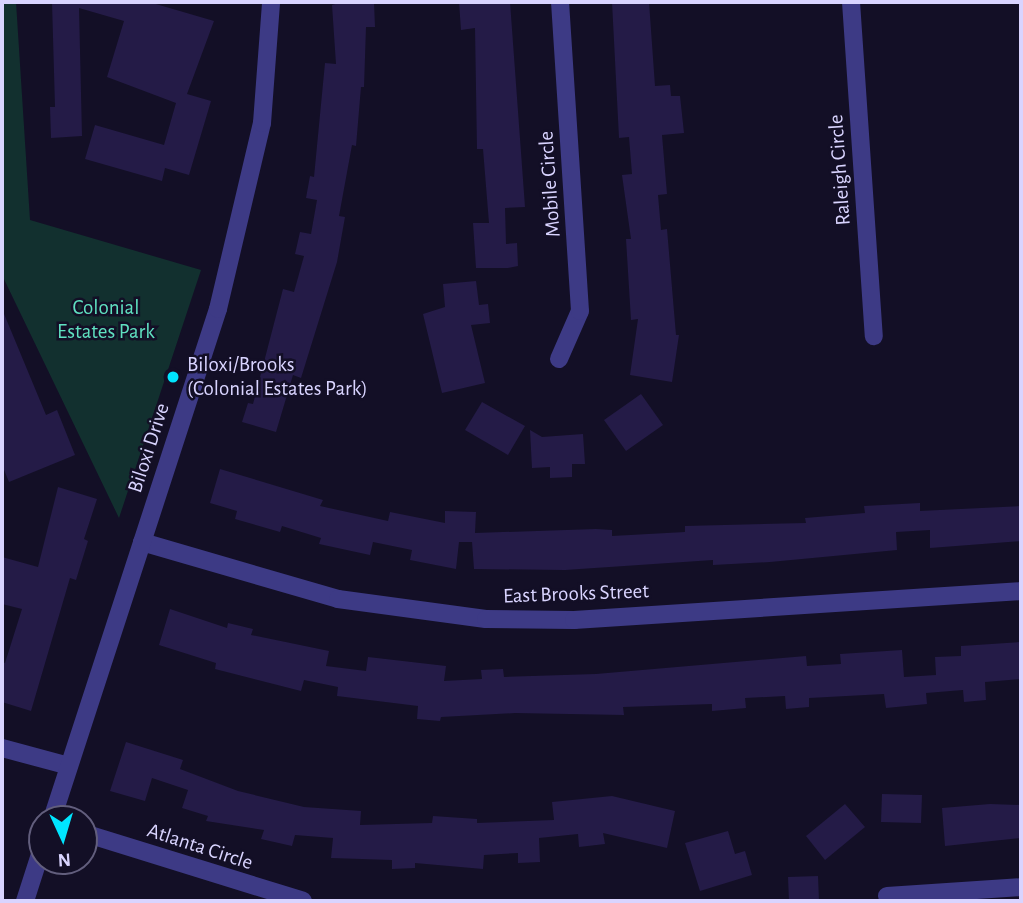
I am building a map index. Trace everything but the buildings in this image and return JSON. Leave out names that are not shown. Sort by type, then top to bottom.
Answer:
[{"type":"street","name":"Biloxi Drive","points":[[56,805],[218,309],[262,123],[271,2]]},
{"type":"street","name":"Mobile Circle","points":[[559,359],[580,312],[560,2]]},
{"type":"street","name":"Raleigh Circle","points":[[851,2],[874,336]]},
{"type":"street","name":"East Brooks Street","points":[[142,542],[338,599],[486,619],[573,620],[1021,591]]},
{"type":"street","points":[[2,748],[69,766]]},
{"type":"street","name":"Atlanta Circle","points":[[98,837],[303,901]]},
{"type":"street","points":[[25,901],[33,875]]},
{"type":"street","points":[[887,896],[1021,887]]},
{"type":"green space","name":"Colonial Estates Park","points":[[2,2],[16,2],[30,220],[201,270],[119,518],[2,275]]},
{"type":"place","name":"Biloxi/Brooks (Colonial Estates Park)","points":[[173,377]]}]
